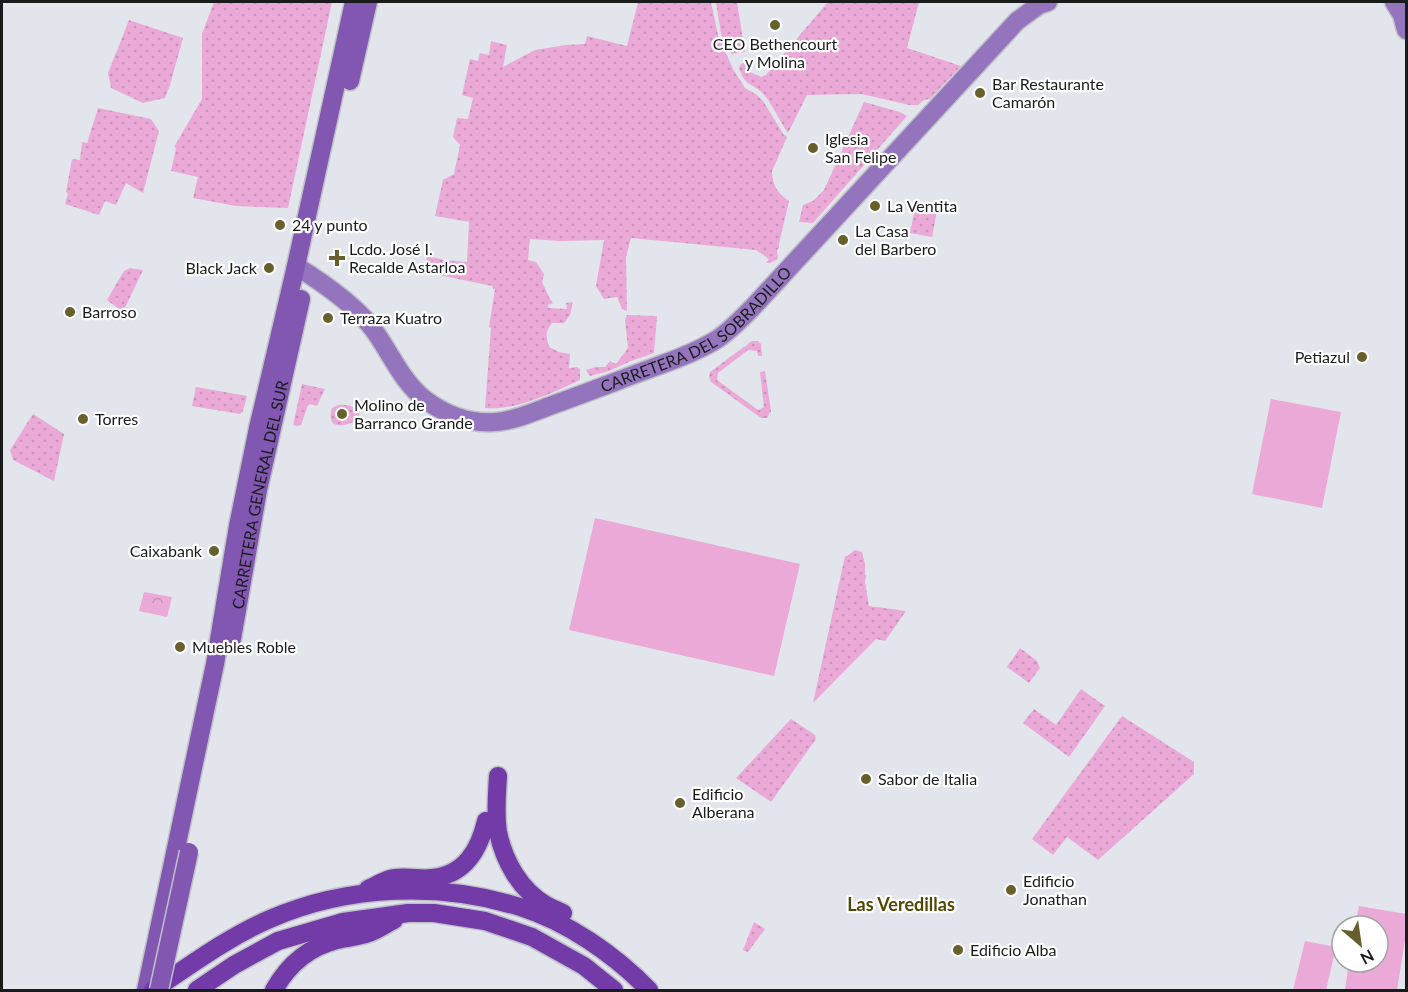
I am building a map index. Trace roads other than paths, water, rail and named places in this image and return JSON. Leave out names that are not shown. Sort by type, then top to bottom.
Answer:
[{"type":"highway","points":[[498,776],[496,806],[498,832],[504,853],[519,882],[546,905],[566,914],[585,928],[604,950]]},
{"type":"highway","points":[[357,894],[391,879],[433,878],[450,874],[468,860],[476,850],[486,821]]},
{"type":"highway","points":[[153,990],[210,952],[269,919],[298,908],[357,894],[410,891],[439,892],[482,898],[521,907],[544,916],[604,950],[650,990]]},
{"type":"highway","points":[[197,990],[234,965],[278,941],[343,922],[408,913],[484,921],[532,937],[584,966],[614,990]]},
{"type":"highway","points":[[274,990],[291,965],[318,946],[369,933],[408,913]]},
{"type":"main road","name":"CARRETERA GENERAL DEL SUR","points":[[146,990],[183,851],[237,610],[258,490],[354,2]]},
{"type":"main road","name":"CARRETERA GENERAL DEL SUR","points":[[301,270],[368,2]]},
{"type":"main road","name":"CARRETERA DEL SOBRADILLO","points":[[301,270],[360,313],[374,330],[405,378],[425,400],[455,417],[479,423],[498,422],[534,412],[692,353],[718,339],[753,307],[1017,21],[1039,5],[1048,2]]},
{"type":"main road","points":[[1395,2],[1407,30]]},
{"type":"main road","name":"CARRETERA GENERAL DEL SUR","points":[[159,990],[183,851]]},
{"type":"place","name":"CEO Bethencourt y Molina","points":[[775,25]]},
{"type":"place","name":"Bar Restaurante Camarón","points":[[980,93]]},
{"type":"place","name":"Iglesia San Felipe","points":[[813,148]]},
{"type":"place","name":"La Ventita","points":[[875,206]]},
{"type":"place","name":"24 y punto","points":[[280,225]]},
{"type":"place","name":"La Casa del Barbero","points":[[843,240]]},
{"type":"place","name":"Lcdo. José I. Recalde Astarloa","points":[[337,258]]},
{"type":"place","name":"Black Jack","points":[[269,268]]},
{"type":"place","name":"Barroso","points":[[70,312]]},
{"type":"place","name":"Terraza Kuatro","points":[[328,318]]},
{"type":"place","name":"Petiazul","points":[[1362,357]]},
{"type":"place","name":"Molino de Barranco Grande","points":[[342,414]]},
{"type":"place","name":"Torres","points":[[83,419]]},
{"type":"place","name":"Caixabank","points":[[214,551]]},
{"type":"place","name":"Muebles Roble","points":[[180,647]]},
{"type":"place","name":"Sabor de Italia","points":[[866,779]]},
{"type":"place","name":"Edificio Alberana","points":[[680,803]]},
{"type":"place","name":"Edificio Jonathan","points":[[1011,890]]},
{"type":"place","name":"Edificio Alba","points":[[958,950]]},
{"type":"district","name":"Las Veredillas","points":[[901,905]]}]
